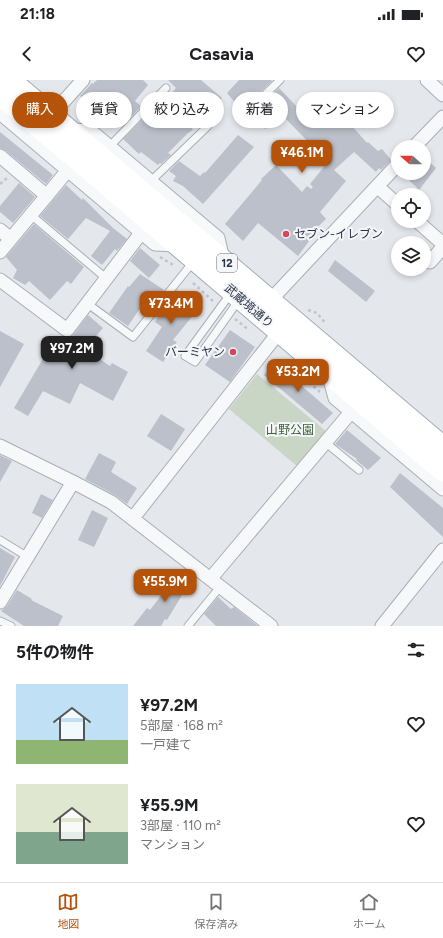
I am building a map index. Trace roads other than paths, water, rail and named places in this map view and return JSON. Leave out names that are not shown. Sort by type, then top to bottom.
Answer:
[{"type":"main road","name":"武蔵境通り","points":[[10,80],[24,92]]},
{"type":"main road","name":"武蔵境通り","points":[[0,94],[236,294],[264,307]]},
{"type":"main road","name":"武蔵境通り","points":[[68,128],[223,260],[264,307],[285,325],[443,447]]},
{"type":"main road","name":"武蔵境通り","points":[[285,325],[329,374],[443,471]]},
{"type":"street","points":[[68,97],[83,80]]},
{"type":"street","points":[[427,80],[443,95]]},
{"type":"street","points":[[0,111],[0,113],[155,244],[178,245]]},
{"type":"street","points":[[421,140],[443,117]]},
{"type":"street","points":[[70,130],[91,131],[110,146],[218,238],[223,260]]},
{"type":"street","points":[[0,156],[47,196]]},
{"type":"street","points":[[0,252],[68,170]]},
{"type":"street","points":[[264,307],[391,171]]},
{"type":"street","points":[[376,186],[391,199]]},
{"type":"street","points":[[425,228],[443,245],[431,261]]},
{"type":"street","points":[[0,230],[11,239]]},
{"type":"street","points":[[0,280],[67,330],[141,233]]},
{"type":"street","points":[[133,518],[285,325]]},
{"type":"street","points":[[329,374],[335,398],[443,489]]},
{"type":"street","points":[[215,583],[351,412]]},
{"type":"street","points":[[0,446],[112,502],[271,626]]},
{"type":"street","points":[[0,602],[73,482]]},
{"type":"street","points":[[382,626],[443,550]]},
{"type":"lane","points":[[268,92],[280,80]]},
{"type":"lane","points":[[110,146],[166,88]]},
{"type":"lane","points":[[151,181],[206,128]]},
{"type":"lane","points":[[31,215],[107,279]]},
{"type":"lane","points":[[88,304],[133,337],[195,259]]},
{"type":"lane","points":[[236,294],[195,362],[185,356],[236,294]]},
{"type":"lane","points":[[326,443],[359,470]]},
{"type":"lane","points":[[0,540],[28,557]]},
{"type":"lane","points":[[188,626],[215,583]]},
{"type":"lane","points":[[0,620],[11,626]]},
{"type":"place","name":"セブン-イレブン","points":[[286,234]]},
{"type":"place","name":"バーミヤン","points":[[233,352]]},
{"type":"park label","name":"山野公園","points":[[290,430]]}]
